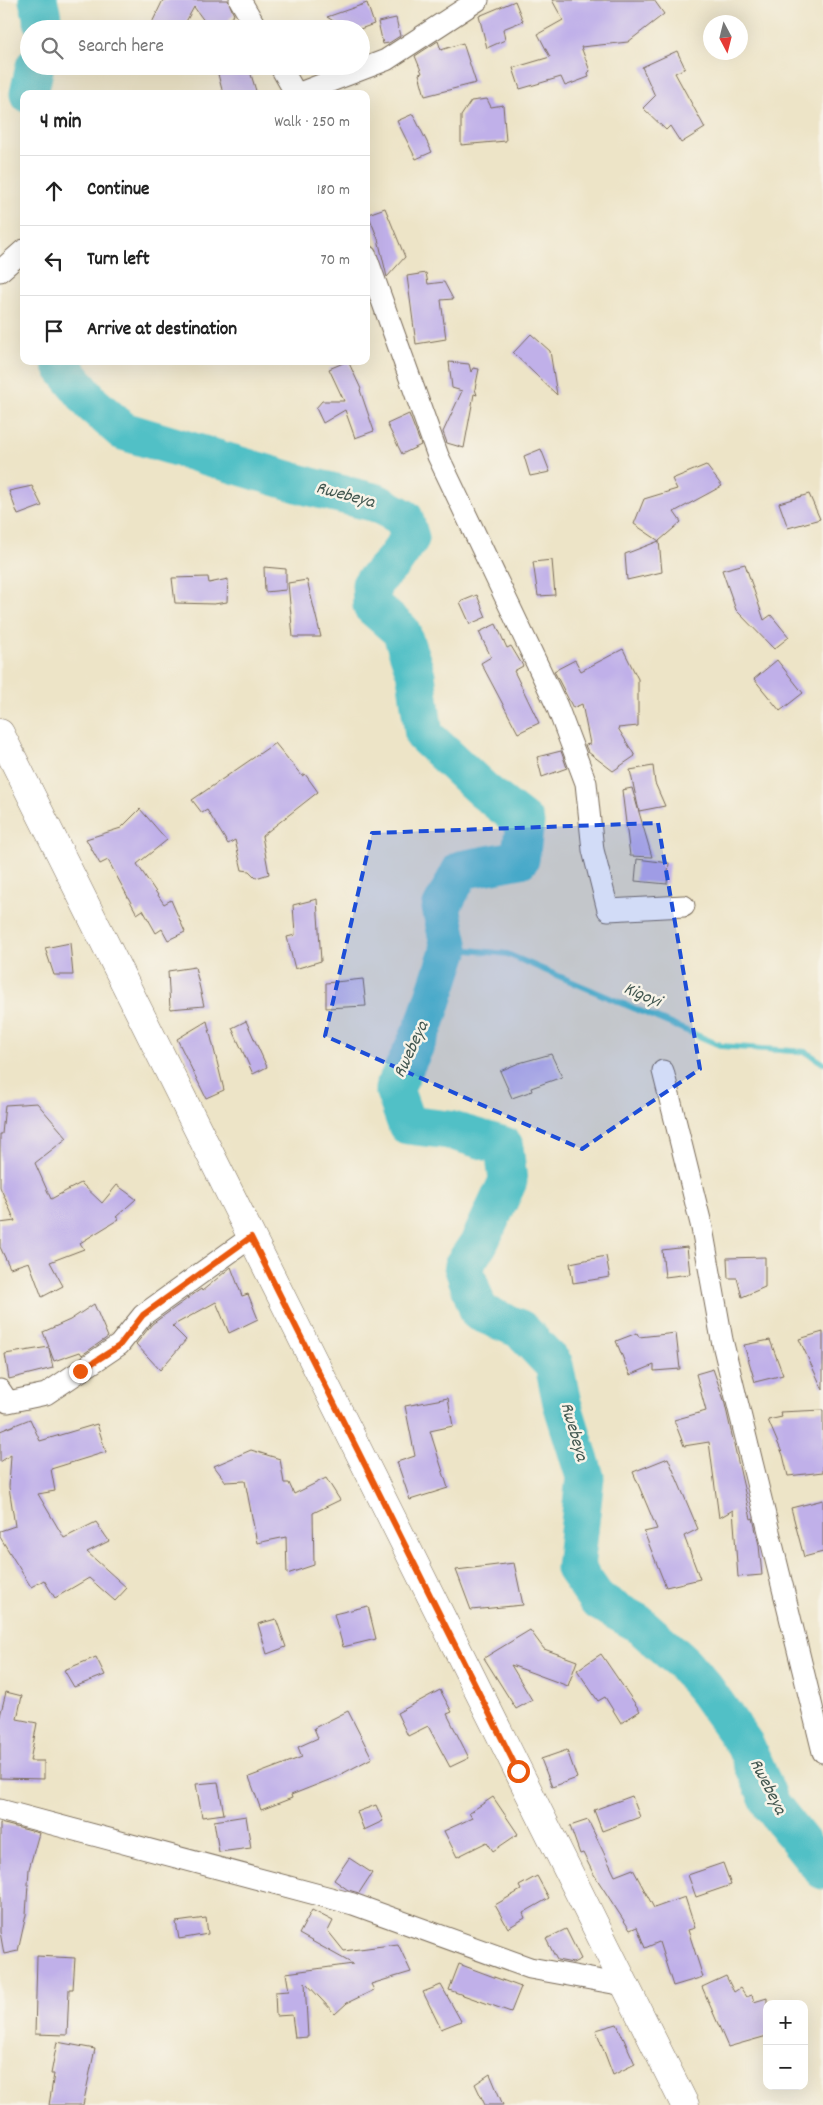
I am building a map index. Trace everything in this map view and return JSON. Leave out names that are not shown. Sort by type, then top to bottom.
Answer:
[{"type":"main road","points":[[0,733],[684,2105]]},
{"type":"street","points":[[240,0],[252,20]]},
{"type":"street","points":[[370,66],[386,60],[478,0]]},
{"type":"street","points":[[285,75],[295,90]]},
{"type":"street","points":[[307,90],[347,75]]},
{"type":"street","points":[[0,271],[20,254]]},
{"type":"street","points":[[370,267],[438,456],[557,706],[586,783],[593,850],[608,910],[684,906]]},
{"type":"street","points":[[663,1072],[702,1228],[722,1340],[823,1752]]},
{"type":"street","points":[[0,1390],[8,1402],[46,1394],[119,1346],[143,1315],[251,1237]]},
{"type":"street","points":[[0,1810],[353,1904],[530,1968],[624,1985]]},
{"type":"highlighted area","points":[[658,823],[700,1069],[582,1149],[325,1036],[372,833]]},
{"type":"building","points":[[163,0],[228,0],[234,15],[230,20],[203,20],[194,7],[187,20],[153,20]]},
{"type":"building","points":[[552,0],[654,0],[664,14],[628,42],[581,47],[590,71],[588,73],[589,77],[565,86],[561,77],[520,89],[513,68],[550,57],[538,34],[563,20]]},
{"type":"building","points":[[515,1],[523,21],[503,29],[505,40],[487,48],[479,16]]},
{"type":"building","points":[[367,3],[374,24],[370,25],[370,20],[332,20],[327,17]]},
{"type":"building","points":[[396,18],[400,36],[389,43],[383,44],[378,22]]},
{"type":"building","points":[[438,41],[441,50],[463,43],[476,83],[425,96],[419,74],[422,73],[415,56]]},
{"type":"building","points":[[677,51],[685,68],[675,73],[705,128],[681,143],[670,126],[666,130],[643,108],[655,96],[642,67]]},
{"type":"building","points":[[218,75],[251,75],[256,90],[222,90]]},
{"type":"building","points":[[487,99],[491,107],[503,105],[506,141],[461,145],[461,116],[471,101]]},
{"type":"building","points":[[413,114],[432,152],[416,159],[397,121]]},
{"type":"building","points":[[385,208],[405,257],[387,277],[378,239],[370,219],[370,213]]},
{"type":"building","points":[[426,273],[428,284],[444,282],[453,299],[441,300],[446,339],[416,344],[407,276]]},
{"type":"building","points":[[531,334],[550,351],[557,395],[513,353]]},
{"type":"building","points":[[449,362],[469,364],[471,372],[473,368],[479,369],[475,389],[477,395],[474,394],[464,448],[447,443],[443,432],[462,391],[452,388]]},
{"type":"building","points":[[338,365],[350,365],[361,389],[374,431],[355,438],[345,410],[323,423],[316,408],[322,401],[344,401],[329,369]]},
{"type":"building","points":[[409,414],[421,445],[402,454],[387,424]]},
{"type":"building","points":[[541,449],[550,472],[530,476],[524,456]]},
{"type":"building","points":[[706,465],[722,486],[674,512],[681,522],[659,541],[634,524],[644,499],[677,489],[672,479]]},
{"type":"building","points":[[32,486],[42,506],[18,515],[9,491]]},
{"type":"building","points":[[809,494],[820,519],[788,528],[779,503]]},
{"type":"building","points":[[659,541],[662,572],[627,580],[625,554]]},
{"type":"building","points":[[552,560],[555,595],[538,596],[533,562]]},
{"type":"building","points":[[745,564],[764,620],[771,615],[789,637],[774,649],[736,610],[722,570]]},
{"type":"building","points":[[264,567],[286,569],[286,590],[265,592]]},
{"type":"building","points":[[208,577],[209,583],[228,579],[227,602],[214,604],[175,603],[172,578]]},
{"type":"building","points":[[307,580],[321,637],[293,637],[288,583]]},
{"type":"building","points":[[477,595],[486,617],[470,624],[460,602]]},
{"type":"building","points":[[496,624],[507,648],[511,646],[523,666],[514,671],[539,723],[518,733],[481,663],[491,657],[479,632]]},
{"type":"building","points":[[623,649],[638,679],[638,726],[618,728],[635,756],[613,771],[588,752],[585,745],[590,744],[582,704],[573,708],[554,671],[575,660],[581,671]]},
{"type":"building","points":[[777,660],[803,693],[780,711],[754,679]]},
{"type":"building","points":[[275,743],[302,776],[305,774],[318,792],[262,836],[269,874],[256,878],[249,871],[242,870],[235,840],[228,844],[207,810],[202,813],[192,800]]},
{"type":"building","points":[[561,751],[567,768],[542,777],[537,757]]},
{"type":"building","points":[[653,766],[655,783],[665,806],[639,811],[630,770]]},
{"type":"building","points":[[632,788],[652,857],[630,856],[622,790]]},
{"type":"building","points":[[140,809],[167,840],[137,864],[164,904],[171,900],[185,932],[168,940],[162,929],[156,933],[143,910],[137,914],[108,860],[100,864],[86,839],[121,828]]},
{"type":"building","points":[[637,859],[669,863],[667,884],[635,881]]},
{"type":"building","points":[[317,899],[321,961],[295,969],[287,937],[295,935],[293,905]]},
{"type":"building","points":[[70,943],[73,975],[54,975],[45,948]]},
{"type":"building","points":[[195,967],[204,1006],[170,1009],[168,971]]},
{"type":"building","points":[[363,979],[366,1006],[326,1008],[326,983]]},
{"type":"building","points":[[207,1021],[224,1090],[206,1098],[177,1039]]},
{"type":"building","points":[[246,1021],[267,1067],[253,1074],[232,1028]]},
{"type":"building","points":[[551,1054],[562,1077],[531,1088],[532,1091],[512,1098],[500,1071],[519,1063]]},
{"type":"building","points":[[37,1103],[67,1138],[35,1163],[51,1199],[81,1183],[102,1203],[117,1185],[136,1199],[116,1217],[119,1219],[80,1243],[84,1249],[50,1262],[63,1286],[42,1297],[29,1262],[10,1268],[0,1247],[0,1223],[15,1221],[0,1187],[0,1134],[2,1134],[5,1105]]},
{"type":"building","points":[[687,1247],[690,1274],[665,1277],[662,1250]]},
{"type":"building","points":[[606,1256],[610,1277],[573,1283],[570,1263]]},
{"type":"building","points":[[765,1257],[765,1287],[742,1297],[737,1278],[728,1278],[727,1258]]},
{"type":"building","points":[[231,1267],[242,1296],[248,1294],[258,1319],[229,1333],[216,1302],[172,1326],[186,1340],[160,1370],[136,1344],[152,1324],[201,1289],[202,1291]]},
{"type":"building","points":[[94,1304],[108,1337],[82,1355],[80,1352],[54,1361],[49,1348],[53,1368],[9,1379],[5,1354],[49,1347],[43,1332],[70,1320]]},
{"type":"building","points":[[823,1332],[823,1390],[799,1339]]},
{"type":"building","points":[[637,1333],[639,1337],[676,1333],[680,1369],[654,1371],[654,1365],[630,1375],[616,1341]]},
{"type":"building","points":[[770,1340],[783,1375],[755,1382],[744,1345]]},
{"type":"building","points":[[713,1369],[724,1400],[751,1519],[753,1518],[759,1545],[762,1575],[738,1577],[733,1510],[719,1518],[709,1442],[684,1446],[674,1420],[706,1411],[696,1374]]},
{"type":"building","points":[[448,1398],[453,1426],[430,1431],[448,1488],[410,1500],[397,1462],[415,1456],[405,1406]]},
{"type":"building","points":[[823,1410],[823,1472],[788,1476],[783,1455],[768,1420],[782,1417],[780,1412]]},
{"type":"building","points":[[30,1419],[40,1441],[97,1424],[106,1452],[51,1469],[55,1491],[38,1494],[64,1538],[96,1522],[109,1541],[87,1552],[127,1588],[115,1601],[89,1578],[55,1598],[44,1580],[31,1587],[0,1537],[0,1531],[15,1526],[9,1487],[11,1455],[0,1462],[0,1431]]},
{"type":"building","points":[[251,1450],[280,1459],[284,1483],[289,1483],[294,1494],[326,1478],[340,1500],[313,1513],[314,1565],[287,1574],[286,1537],[257,1543],[245,1481],[226,1482],[214,1466]]},
{"type":"building","points":[[668,1458],[698,1529],[684,1536],[700,1579],[666,1587],[644,1532],[657,1529],[633,1472]]},
{"type":"building","points":[[823,1500],[823,1552],[804,1557],[791,1508]]},
{"type":"building","points":[[514,1563],[523,1605],[471,1610],[456,1570]]},
{"type":"building","points":[[368,1606],[376,1639],[343,1647],[334,1614]]},
{"type":"building","points":[[276,1619],[286,1647],[267,1654],[258,1624]]},
{"type":"building","points":[[530,1630],[544,1649],[577,1661],[568,1686],[511,1665],[532,1700],[516,1709],[484,1658]]},
{"type":"building","points":[[601,1654],[640,1711],[621,1723],[605,1697],[598,1701],[577,1670]]},
{"type":"building","points":[[96,1657],[105,1675],[74,1687],[64,1670]]},
{"type":"building","points":[[440,1690],[452,1712],[447,1714],[469,1758],[450,1767],[428,1726],[408,1736],[397,1713]]},
{"type":"building","points":[[6,1692],[22,1696],[17,1719],[37,1723],[30,1761],[44,1761],[44,1779],[0,1778],[0,1716]]},
{"type":"building","points":[[348,1711],[372,1758],[334,1778],[291,1795],[292,1798],[261,1810],[249,1777],[302,1757],[298,1747],[318,1738],[314,1728]]},
{"type":"building","points":[[567,1750],[577,1778],[552,1787],[541,1759]]},
{"type":"building","points":[[218,1782],[224,1814],[202,1817],[196,1784]]},
{"type":"building","points":[[632,1796],[640,1817],[602,1831],[594,1810]]},
{"type":"building","points":[[493,1797],[518,1834],[493,1851],[487,1842],[457,1857],[444,1831],[472,1818],[469,1813]]},
{"type":"building","points":[[376,1805],[383,1821],[364,1830],[357,1812]]},
{"type":"building","points":[[246,1816],[251,1848],[219,1852],[214,1821]]},
{"type":"building","points":[[588,1820],[615,1876],[633,1869],[654,1908],[685,1897],[695,1928],[688,1930],[703,1977],[673,1986],[659,1942],[645,1948],[637,1927],[630,1930],[593,1873],[583,1853],[580,1854],[570,1826]]},
{"type":"building","points":[[0,1823],[39,1833],[29,1869],[26,1915],[18,1951],[4,1954],[0,1932]]},
{"type":"building","points":[[349,1858],[372,1873],[359,1893],[348,1890],[334,1880]]},
{"type":"building","points":[[723,1863],[731,1885],[696,1897],[688,1875]]},
{"type":"building","points":[[537,1876],[549,1898],[523,1913],[525,1918],[508,1928],[495,1905],[521,1890],[519,1886]]},
{"type":"building","points":[[312,1910],[333,1921],[328,1931],[344,1951],[398,1944],[411,1972],[371,1984],[374,1990],[347,2003],[335,2014],[305,1982],[308,2037],[295,2038],[292,2015],[276,2016],[275,1992],[289,1991],[286,1973],[353,1964],[299,1934]]},
{"type":"building","points":[[206,1918],[208,1934],[179,1939],[176,1922]]},
{"type":"building","points":[[566,1929],[581,1959],[573,1963],[557,1960],[546,1939]]},
{"type":"building","points":[[37,1956],[75,1958],[73,1989],[69,1989],[67,2035],[35,2034]]},
{"type":"building","points":[[459,1964],[521,1987],[511,2012],[449,1990]]},
{"type":"building","points":[[726,1976],[734,1992],[740,1988],[746,1997],[752,1995],[754,2002],[767,1998],[767,2000],[763,2000],[763,2037],[728,2047],[702,1987]]},
{"type":"building","points":[[441,1985],[461,2021],[441,2029],[423,1992]]},
{"type":"building","points":[[617,2024],[635,2064],[613,2075],[596,2030]]},
{"type":"building","points":[[57,2042],[95,2049],[83,2105],[49,2105],[54,2074],[51,2074]]},
{"type":"building","points":[[490,2074],[503,2105],[485,2105],[475,2084]]},
{"type":"waterway","name":"Rwebeya","points":[[38,0],[43,20]]},
{"type":"waterway","name":"Rwebeya","points":[[30,90],[33,75]]},
{"type":"waterway","name":"Rwebeya","points":[[62,365],[92,404],[123,431],[311,487],[377,503],[404,518],[410,538],[394,561],[371,585],[372,606],[401,631],[416,675],[424,735],[484,791],[525,823],[520,859],[461,870],[441,908],[450,948],[425,1024],[394,1089],[407,1125],[449,1130],[504,1146],[508,1181],[479,1243],[463,1266],[479,1312],[520,1329],[554,1365],[562,1403],[585,1477],[575,1568],[598,1601],[638,1623],[683,1663],[706,1690],[745,1745],[772,1806],[823,1870]]},
{"type":"waterway","name":"Kigoyi","points":[[450,948],[507,954],[722,1046],[806,1052],[823,1063]]},
{"type":"route","points":[[80,1371],[119,1346],[143,1315],[251,1237],[518,1771]]}]
